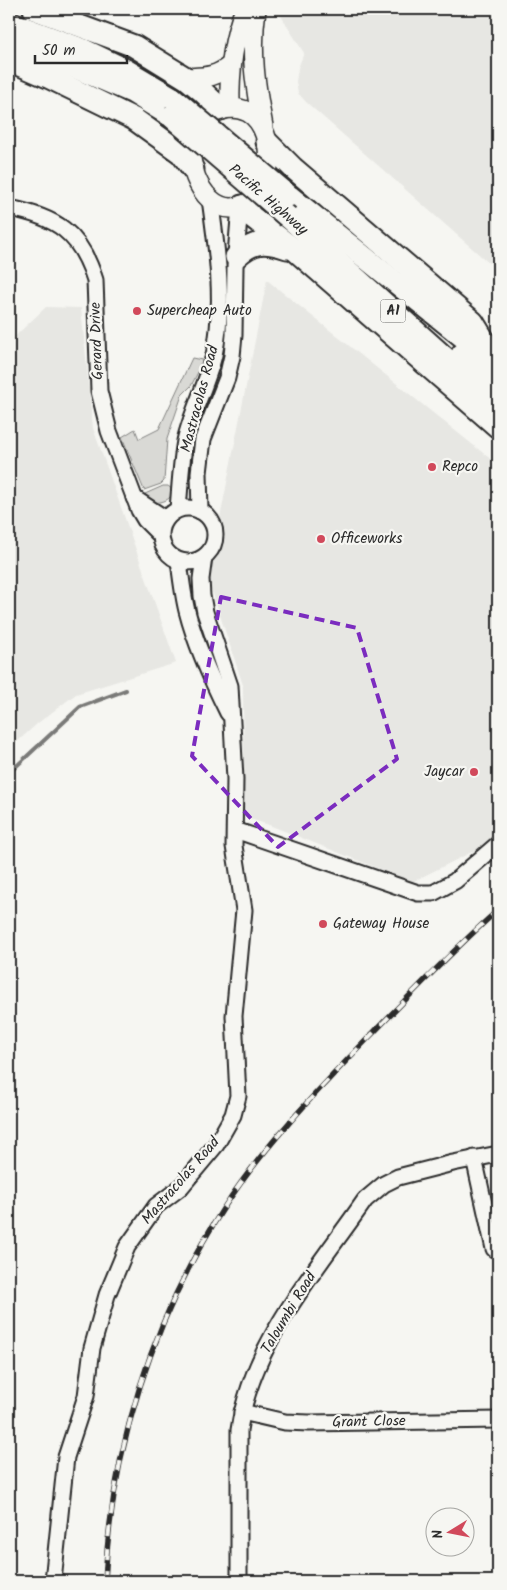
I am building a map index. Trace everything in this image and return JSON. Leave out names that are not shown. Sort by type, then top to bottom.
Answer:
[{"type":"highway","points":[[34,9],[134,46],[186,78],[225,109]]},
{"type":"highway","name":"Pacific Highway","points":[[9,22],[82,49],[126,70],[289,196],[498,364]]},
{"type":"highway","name":"Pacific Highway","points":[[9,39],[132,92],[172,107],[288,217],[498,405]]},
{"type":"highway","points":[[9,60],[134,119],[181,153],[193,169]]},
{"type":"highway","points":[[265,138],[293,168],[473,322],[498,364]]},
{"type":"highway","points":[[241,206],[252,217],[295,250],[498,427]]},
{"type":"highway","points":[[236,257],[246,247],[259,243],[272,243],[295,250]]},
{"type":"highway","points":[[398,316],[453,347],[498,384]]},
{"type":"main road","points":[[225,109],[233,48],[245,9]]},
{"type":"main road","points":[[256,9],[252,38],[255,84],[265,138],[268,165],[261,190],[256,198],[241,206],[229,208],[210,200],[198,184],[193,169],[192,140],[195,130],[203,119],[225,109],[239,108],[250,113],[258,121],[265,138]]},
{"type":"main road","points":[[186,78],[214,76],[222,73],[231,65]]},
{"type":"street","name":"Mastracolas Road","points":[[178,509],[185,442],[214,354],[217,332],[216,245],[210,200]]},
{"type":"street","name":"Mastracolas Road","points":[[200,511],[199,472],[203,439],[227,378],[232,356],[234,288],[241,206]]},
{"type":"street","name":"Gerard Drive","points":[[9,208],[42,216],[57,224],[70,234],[90,263],[95,280],[96,294],[99,391],[107,426],[134,498],[146,520],[160,535]]},
{"type":"street","points":[[134,498],[166,519]]},
{"type":"street","points":[[185,508],[200,511],[212,522],[214,539],[212,546],[204,557],[188,562],[179,561],[166,551],[160,535],[162,526],[166,519],[178,509],[185,508]]},
{"type":"street","name":"Mastracolas Road","points":[[54,1581],[66,1457],[86,1396],[92,1348],[107,1295],[127,1247],[156,1206],[180,1187],[216,1144],[237,1106],[238,1087],[234,1016],[244,910],[235,859],[235,779],[230,686],[205,612],[201,580],[204,557]]},
{"type":"street","name":"Mastracolas Road","points":[[179,561],[187,610],[193,629],[216,690],[231,719]]},
{"type":"street","points":[[235,830],[418,893],[433,894],[455,881],[498,844]]},
{"type":"street","name":"Taloumbi Road","points":[[239,1581],[238,1450],[242,1412],[248,1392],[270,1340],[305,1284],[365,1200],[384,1184],[398,1177],[498,1154]]},
{"type":"street","points":[[474,1158],[494,1249]]},
{"type":"street","name":"Grant Close","points":[[242,1412],[285,1422],[309,1423],[498,1420]]},
{"type":"highlighted area","points":[[221,597],[357,628],[397,759],[278,847],[192,756]]},
{"type":"shaded area","points":[[279,9],[498,9],[498,271],[298,93],[296,82],[298,68],[304,53],[278,11]]},
{"type":"shaded area","points":[[267,280],[498,465],[498,839],[412,882],[269,825],[244,817],[243,685],[208,579]]},
{"type":"shaded area","points":[[46,307],[81,308],[93,428],[176,663],[76,694],[38,723],[9,749],[9,342]]},
{"type":"shaded area","points":[[192,358],[202,360],[191,386],[182,395],[167,439],[164,481],[161,484],[144,490],[122,437],[135,429],[139,439],[159,429]]},
{"type":"shaded area","points":[[163,486],[168,486],[173,490],[172,494],[168,499],[152,503],[145,494]]},
{"type":"waterway","points":[[9,773],[80,707],[126,690]]},
{"type":"railway","points":[[105,1581],[109,1532],[126,1435],[156,1341],[175,1295],[198,1251],[239,1185],[294,1117],[420,985],[498,910]]},
{"type":"place","name":"Supercheap Auto","points":[[137,311]]},
{"type":"place","name":"Repco","points":[[432,467]]},
{"type":"place","name":"Officeworks","points":[[321,539]]},
{"type":"place","name":"Jaycar","points":[[474,772]]},
{"type":"place","name":"Gateway House","points":[[323,924]]}]
